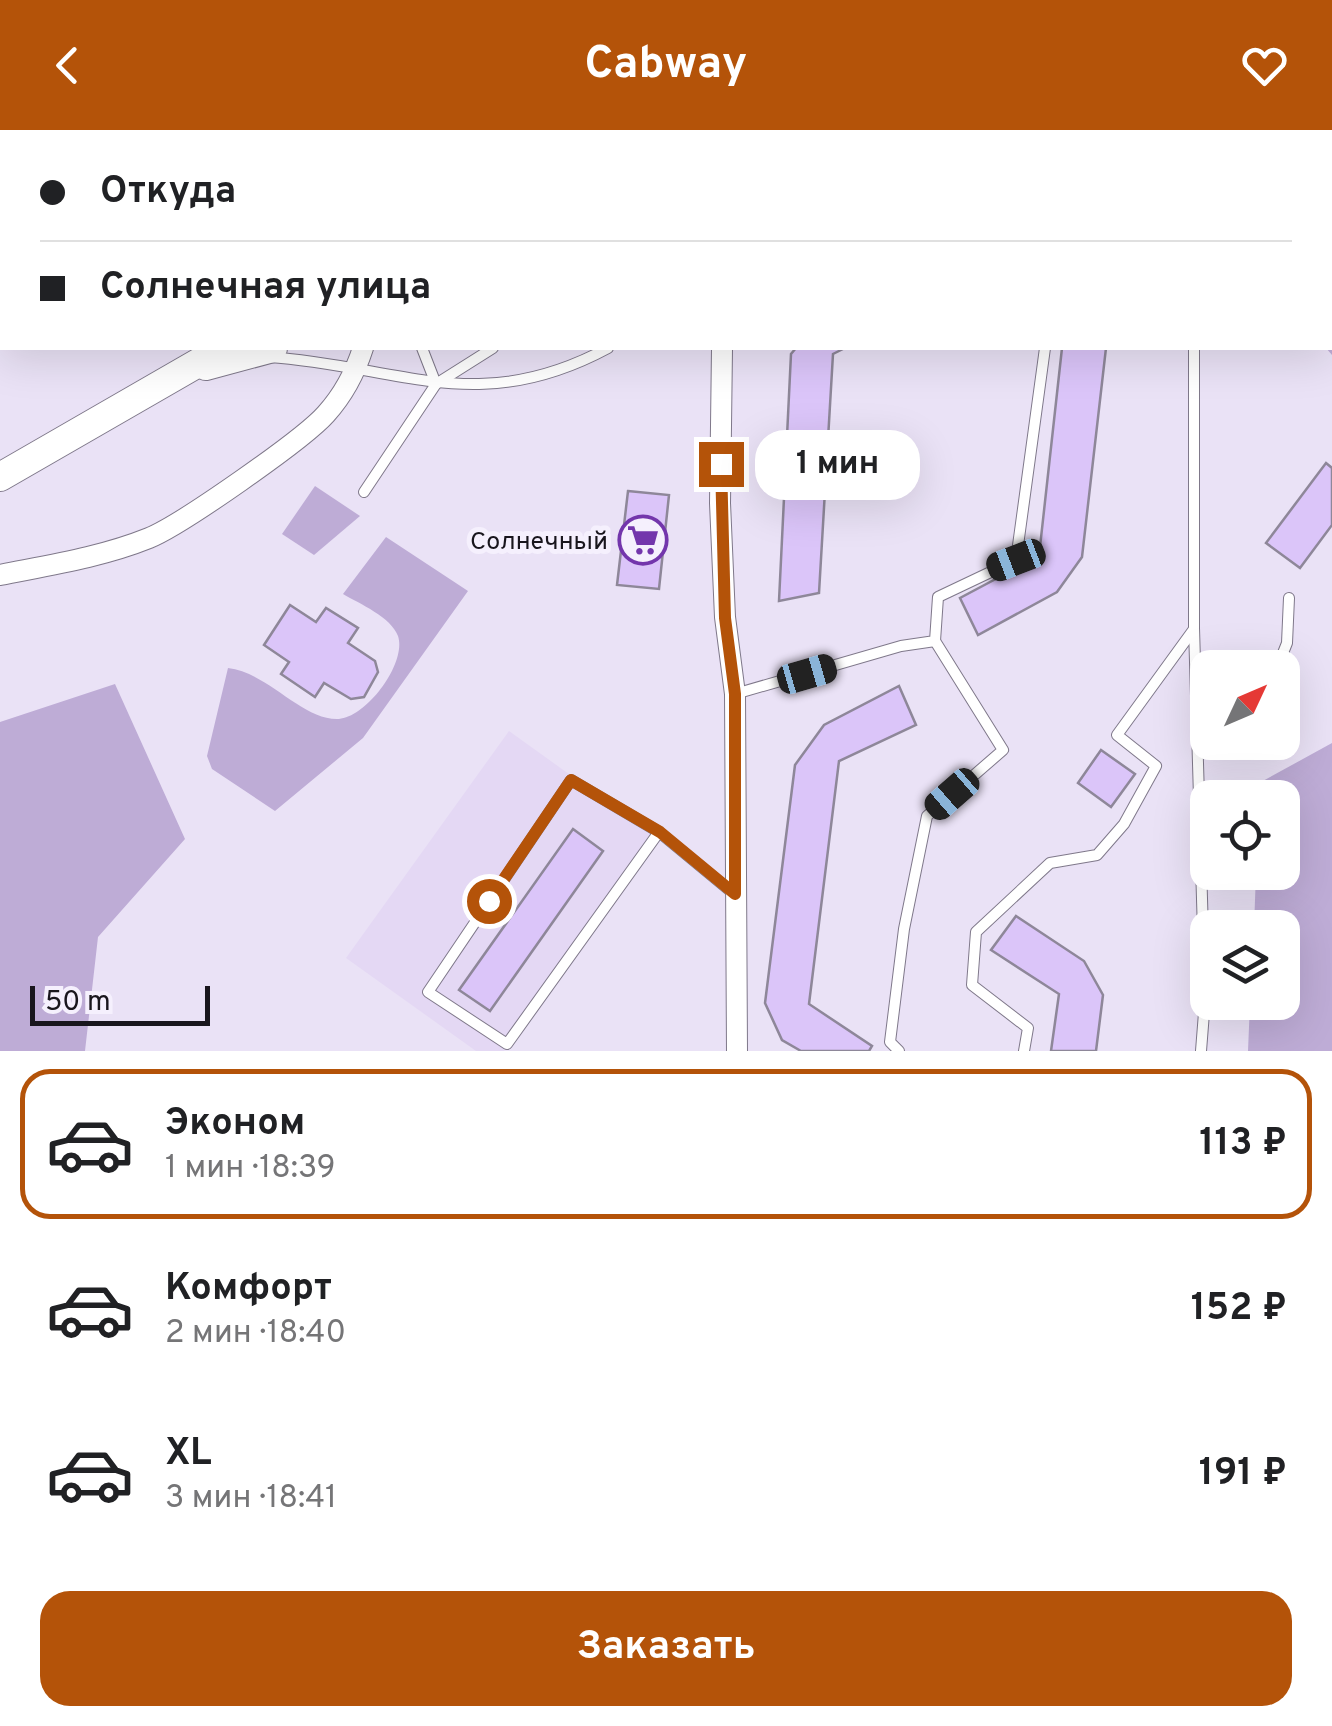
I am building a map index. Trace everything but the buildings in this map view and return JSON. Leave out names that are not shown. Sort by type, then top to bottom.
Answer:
[{"type":"main road","points":[[0,477],[231,351]]},
{"type":"street","points":[[0,575],[91,557],[152,537],[323,418],[356,370],[362,350]]},
{"type":"street","points":[[722,350],[720,504],[725,618],[735,694],[737,1051]]},
{"type":"lane","points":[[423,350],[436,384]]},
{"type":"lane","points":[[364,492],[436,384],[490,350]]},
{"type":"lane","points":[[231,351],[436,384],[489,386],[521,380],[603,350]]},
{"type":"lane","points":[[900,1051],[890,1042],[904,929],[927,816],[1003,750],[935,642],[938,597],[1016,560],[1046,350]]},
{"type":"lane","points":[[1194,350],[1197,650]]},
{"type":"lane","points":[[1285,650],[1289,598]]},
{"type":"lane","points":[[1024,1051],[1028,1028],[972,985],[976,932],[1050,863],[1097,855],[1124,824],[1156,766],[1117,734],[1194,628]]},
{"type":"lane","points":[[735,694],[901,646],[935,642]]},
{"type":"lane","points":[[1201,1051],[1206,1000],[1204,760]]},
{"type":"lane","points":[[660,832],[507,1044],[428,992],[571,780],[660,832],[735,894]]},
{"type":"shaded area","points":[[315,486],[360,516],[314,555],[282,534]]},
{"type":"shaded area","points":[[386,537],[468,591],[363,738],[275,811],[212,769],[207,756],[228,668],[257,678],[325,718],[339,719],[361,709],[391,674],[397,660],[398,636],[382,617],[343,594]]},
{"type":"shaded area","points":[[115,684],[185,839],[98,937],[85,1051],[0,1051],[0,722]]},
{"type":"shaded area","points":[[509,731],[658,838],[504,1051],[476,1051],[346,958]]},
{"type":"shaded area","points":[[1332,743],[1332,1051],[1248,1051],[1249,1020],[1300,1020],[1300,910],[1255,910],[1255,890],[1300,890],[1300,780],[1265,780]]},
{"type":"place","name":"Солнечный","points":[[643,540]]},
{"type":"route","points":[[489,901],[571,780],[660,832],[735,894],[735,694],[725,618],[721,464]]}]
